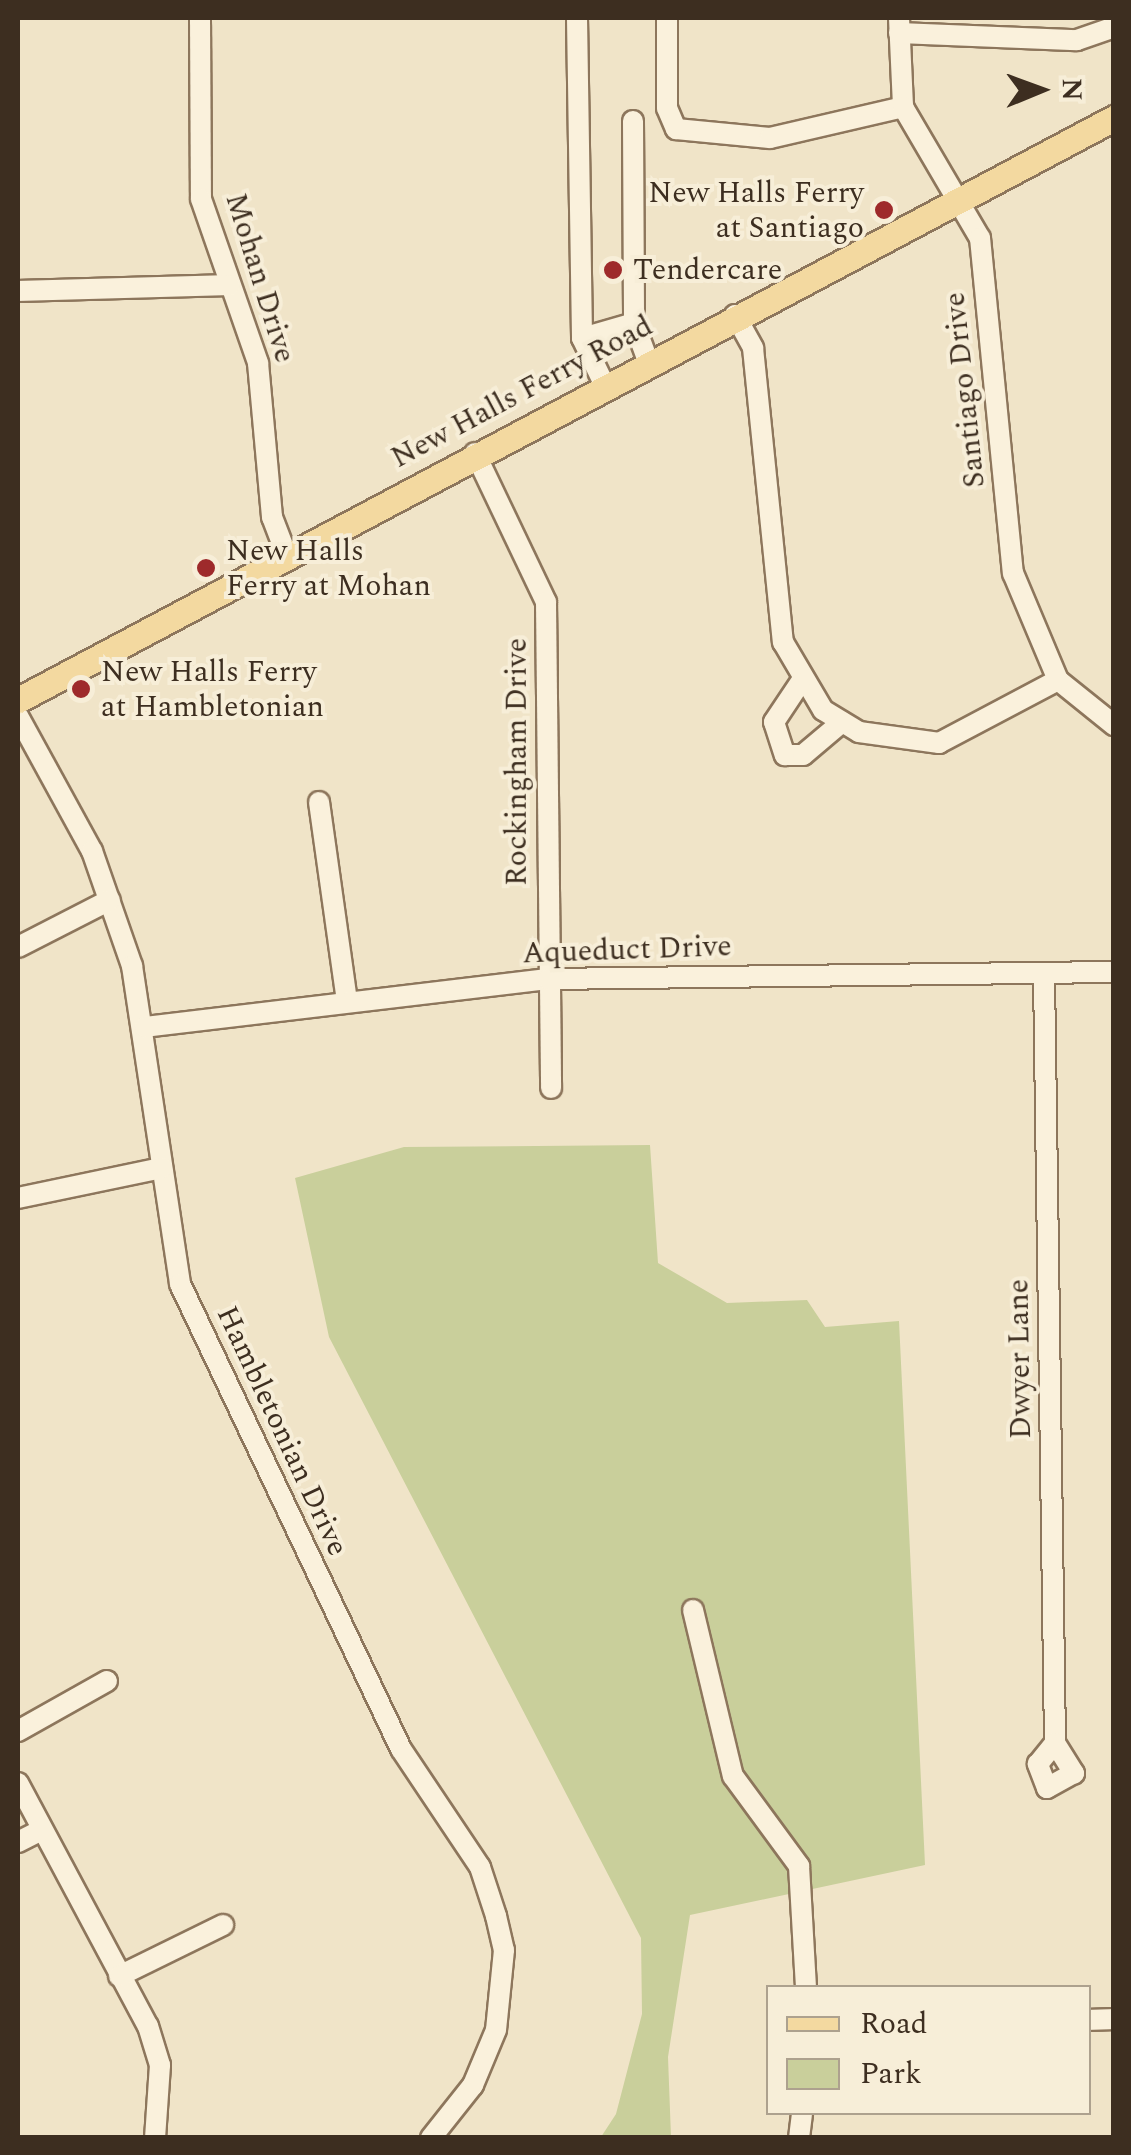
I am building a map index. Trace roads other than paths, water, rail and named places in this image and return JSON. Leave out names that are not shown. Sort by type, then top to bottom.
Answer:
[{"type":"main road","name":"New Halls Ferry Road","points":[[18,700],[604,384],[1114,118]]},
{"type":"street","name":"Mohan Drive","points":[[200,18],[201,198],[267,407],[272,517],[286,554]]},
{"type":"street","points":[[577,18],[582,338],[604,384]]},
{"type":"street","points":[[667,18],[666,108],[676,130],[770,138],[903,106]]},
{"type":"street","name":"Santiago Drive","points":[[1114,26],[1077,40],[900,25],[903,106],[954,201],[980,238],[1013,573],[1058,680],[1114,725]]},
{"type":"street","points":[[634,121],[634,324],[648,362]]},
{"type":"street","points":[[18,291],[230,284]]},
{"type":"street","points":[[735,316],[752,348],[783,642],[800,683],[842,722],[904,743],[939,744],[1058,680]]},
{"type":"street","points":[[582,338],[634,324]]},
{"type":"street","name":"Rockingham Drive","points":[[475,453],[546,602],[550,1088]]},
{"type":"street","points":[[800,683],[774,722],[786,755],[803,755],[842,722]]},
{"type":"street","name":"Hambletonian Drive","points":[[18,716],[110,900],[146,1027],[180,1284],[203,1340],[401,1749],[480,1868],[496,1916],[504,1950],[496,2030],[473,2085],[431,2138]]},
{"type":"street","points":[[319,802],[347,1002]]},
{"type":"street","points":[[18,947],[110,900]]},
{"type":"street","name":"Aqueduct Drive","points":[[146,1027],[548,978],[1114,972]]},
{"type":"street","name":"Dwyer Lane","points":[[1044,974],[1055,1743]]},
{"type":"street","points":[[18,1198],[162,1168]]},
{"type":"street","points":[[693,1610],[733,1776],[798,1866],[796,1916],[806,1985]]},
{"type":"street","points":[[18,1731],[107,1681]]},
{"type":"street","points":[[18,1783],[119,1976],[160,2065],[156,2138]]},
{"type":"street","points":[[18,1842],[42,1830]]},
{"type":"street","points":[[119,1976],[223,1925]]},
{"type":"place","name":"New Halls Ferry at Santiago","points":[[884,210]]},
{"type":"place","name":"Tendercare","points":[[613,270]]},
{"type":"place","name":"New Halls Ferry at Mohan","points":[[206,568]]},
{"type":"place","name":"New Halls Ferry at Hambletonian","points":[[81,689]]}]
